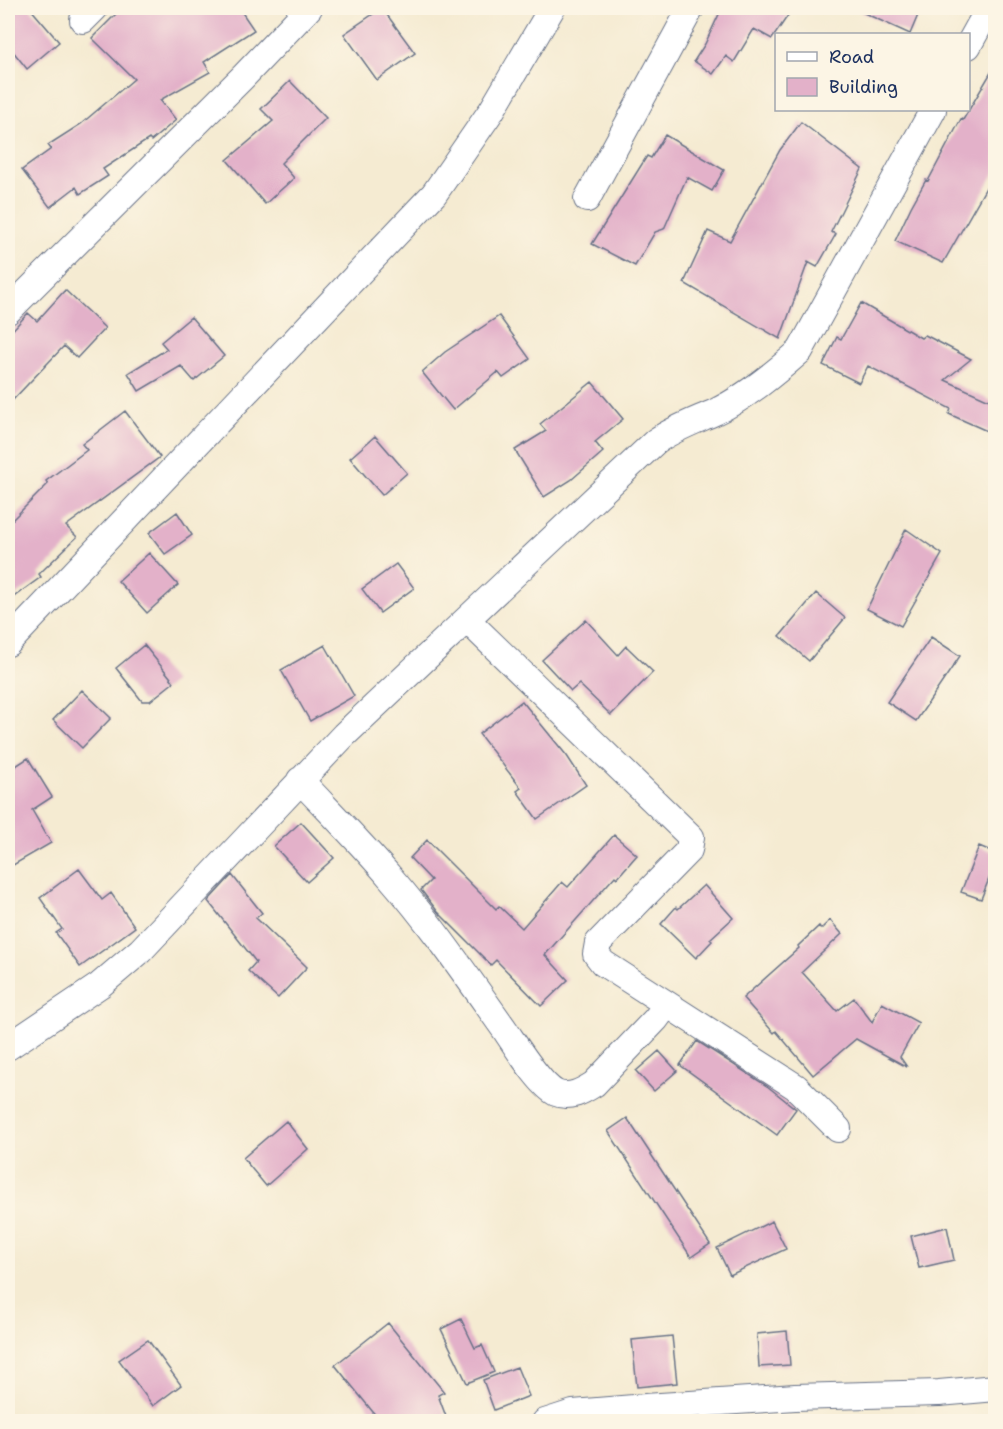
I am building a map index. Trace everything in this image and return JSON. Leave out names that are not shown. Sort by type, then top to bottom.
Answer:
[{"type":"street","points":[[8,311],[243,77],[309,8]]},
{"type":"street","points":[[8,643],[434,194],[492,110],[552,8]]},
{"type":"street","points":[[970,43],[990,8]]},
{"type":"street","points":[[587,199],[687,10]]},
{"type":"street","points":[[8,1047],[100,985],[140,951],[344,735],[656,441],[674,429],[717,411],[771,377],[800,351],[932,111]]},
{"type":"street","points":[[467,620],[691,837],[689,850],[598,943],[596,954],[603,963],[796,1087],[838,1129]]},
{"type":"street","points":[[300,780],[401,890],[523,1056],[543,1082],[555,1093],[566,1096],[581,1092],[594,1084],[656,1019],[667,1004]]},
{"type":"street","points":[[545,1422],[573,1413],[646,1407],[795,1396],[939,1393],[996,1388]]},
{"type":"building","points":[[8,8],[30,8],[59,42],[27,69],[8,45]]},
{"type":"building","points":[[122,8],[239,8],[254,30],[204,62],[210,72],[160,100],[176,120],[151,141],[149,139],[103,169],[108,176],[80,194],[76,187],[50,207],[22,170],[51,149],[48,145],[81,124],[134,79],[92,38]]},
{"type":"building","points":[[382,8],[415,53],[377,80],[344,34]]},
{"type":"building","points":[[717,8],[793,8],[772,39],[754,29],[734,62],[726,56],[713,74],[694,61],[721,10]]},
{"type":"building","points":[[853,8],[921,8],[910,33]]},
{"type":"building","points":[[996,64],[996,170],[943,263],[895,241],[926,180],[928,181],[961,119],[963,120]]},
{"type":"building","points":[[290,81],[326,118],[281,163],[294,178],[265,204],[227,160],[273,121],[261,109]]},
{"type":"building","points":[[801,122],[862,169],[831,232],[836,234],[817,267],[808,262],[780,339],[684,283],[708,231],[730,241],[780,150]]},
{"type":"building","points":[[665,135],[724,170],[712,191],[687,177],[664,229],[655,232],[635,266],[592,244],[647,156],[651,158]]},
{"type":"building","points":[[65,290],[105,328],[77,358],[64,346],[8,405],[8,335],[28,313],[37,321]]},
{"type":"building","points":[[861,303],[921,338],[925,335],[971,359],[945,380],[996,403],[996,435],[949,414],[951,409],[868,366],[859,383],[823,365],[837,337],[841,339]]},
{"type":"building","points":[[499,316],[530,359],[503,378],[498,372],[453,410],[422,372],[445,352]]},
{"type":"building","points":[[191,317],[224,356],[194,381],[181,366],[139,391],[128,373],[167,349],[161,342]]},
{"type":"building","points":[[592,382],[623,419],[595,442],[603,452],[571,480],[544,497],[515,450],[546,431],[540,424]]},
{"type":"building","points":[[125,411],[160,457],[66,526],[77,537],[39,574],[41,577],[8,601],[8,524],[48,484],[46,481],[87,450],[82,444]]},
{"type":"building","points":[[375,436],[407,473],[382,495],[350,458]]},
{"type":"building","points":[[177,512],[192,535],[165,554],[149,533]]},
{"type":"building","points":[[906,529],[942,554],[901,626],[867,609]]},
{"type":"building","points":[[149,553],[178,585],[147,613],[118,581]]},
{"type":"building","points":[[396,564],[414,588],[380,613],[362,589]]},
{"type":"building","points":[[816,593],[845,618],[809,661],[780,636]]},
{"type":"building","points":[[586,620],[618,655],[626,646],[653,672],[611,715],[579,684],[571,691],[542,660]]},
{"type":"building","points":[[931,637],[960,656],[916,721],[887,702]]},
{"type":"building","points":[[144,645],[174,682],[150,701],[142,701],[116,668]]},
{"type":"building","points":[[325,645],[354,696],[310,721],[281,670]]},
{"type":"building","points":[[82,690],[111,718],[82,748],[53,720]]},
{"type":"building","points":[[522,701],[567,756],[586,785],[537,819],[517,791],[521,788],[479,734]]},
{"type":"building","points":[[28,758],[52,797],[32,810],[51,843],[8,868],[8,771]]},
{"type":"building","points":[[301,822],[334,858],[307,882],[274,846]]},
{"type":"building","points":[[614,835],[637,855],[617,878],[615,876],[545,955],[568,980],[541,1006],[496,960],[491,965],[438,912],[421,890],[431,880],[410,858],[427,840],[496,909],[499,906],[522,928],[562,882],[568,887]]},
{"type":"building","points":[[979,846],[996,853],[996,861],[981,899],[961,892]]},
{"type":"building","points":[[79,869],[102,900],[111,893],[135,927],[80,967],[56,933],[62,929],[40,898]]},
{"type":"building","points":[[232,875],[262,913],[256,918],[307,967],[278,998],[248,971],[256,962],[208,901]]},
{"type":"building","points":[[704,885],[733,918],[710,939],[712,941],[696,958],[661,924],[676,907],[678,909]]},
{"type":"building","points":[[830,920],[842,934],[802,972],[837,1011],[854,998],[872,1022],[882,1003],[919,1023],[900,1057],[907,1067],[856,1039],[813,1075],[776,1031],[774,1033],[743,998],[799,948],[798,946],[819,926],[821,929]]},
{"type":"building","points":[[697,1041],[767,1086],[796,1109],[777,1135],[680,1065]]},
{"type":"building","points":[[659,1051],[677,1071],[654,1091],[636,1071]]},
{"type":"building","points":[[627,1118],[710,1244],[691,1257],[608,1131]]},
{"type":"building","points":[[286,1121],[308,1149],[266,1186],[243,1158]]},
{"type":"building","points":[[772,1221],[786,1249],[730,1275],[717,1248]]},
{"type":"building","points":[[947,1227],[954,1260],[919,1268],[911,1236]]},
{"type":"building","points":[[461,1319],[475,1348],[482,1345],[494,1372],[467,1383],[441,1329]]},
{"type":"building","points":[[388,1323],[444,1392],[438,1395],[448,1422],[381,1422],[335,1365]]},
{"type":"building","points":[[787,1331],[790,1365],[759,1367],[757,1334]]},
{"type":"building","points":[[672,1336],[677,1383],[637,1387],[632,1340]]},
{"type":"building","points":[[148,1340],[181,1385],[153,1406],[119,1360]]},
{"type":"building","points":[[517,1367],[529,1396],[494,1410],[483,1380]]}]
